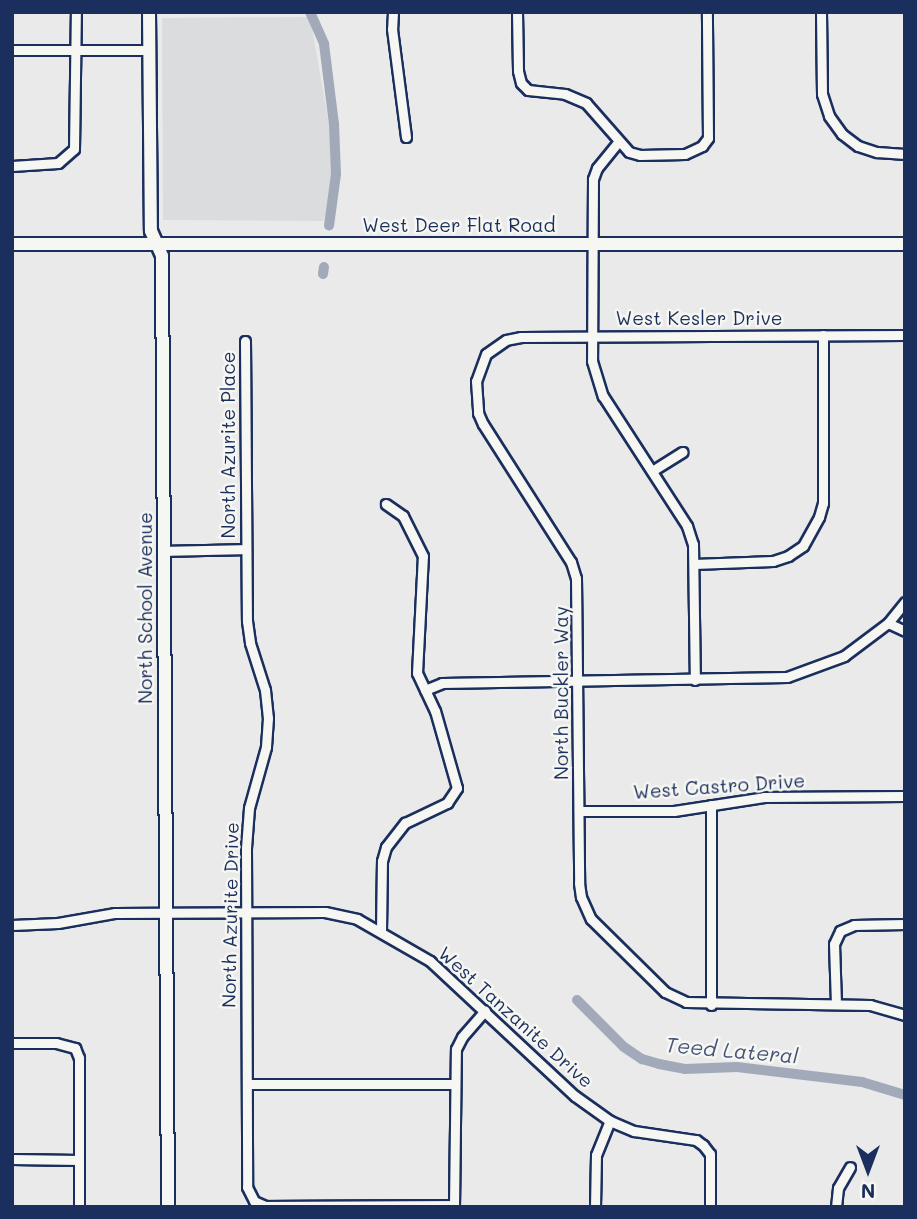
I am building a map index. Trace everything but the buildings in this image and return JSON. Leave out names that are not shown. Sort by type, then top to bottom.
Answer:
[{"type":"street","points":[[12,166],[46,166],[68,157],[74,149],[77,135],[76,12]]},
{"type":"street","name":"North School Avenue","points":[[149,12],[151,231],[162,256],[168,1207]]},
{"type":"street","points":[[393,12],[391,22],[405,138]]},
{"type":"street","points":[[517,12],[518,71],[521,83],[528,90],[576,97],[595,111],[629,152],[640,155],[685,155],[702,146],[708,128],[707,12]]},
{"type":"street","points":[[821,12],[822,94],[829,116],[842,134],[858,146],[877,152],[905,154]]},
{"type":"street","points":[[12,50],[149,50]]},
{"type":"street","points":[[619,141],[597,168],[593,179],[592,337],[595,379],[687,526],[693,544],[695,680]]},
{"type":"street","name":"West Deer Flat Road","points":[[12,244],[905,244]]},
{"type":"street","points":[[694,564],[773,561],[788,556],[803,546],[819,517],[823,503],[823,335]]},
{"type":"street","name":"West Kesler Drive","points":[[495,346],[521,337],[905,335]]},
{"type":"street","name":"North Azurite Place","points":[[245,341],[246,549]]},
{"type":"street","name":"North Buckler Way","points":[[495,346],[478,369],[478,413],[571,562],[578,592],[579,883],[585,908],[592,919],[665,992],[686,1002],[712,1005],[870,1005],[905,1015]]},
{"type":"street","points":[[652,471],[682,452]]},
{"type":"street","points":[[381,931],[382,861],[386,847],[405,823],[447,803],[457,788],[435,711],[416,662],[423,556],[403,516],[386,503]]},
{"type":"street","points":[[164,551],[246,549]]},
{"type":"street","name":"North Azurite Drive","points":[[246,549],[248,632],[265,690],[268,718],[266,747],[249,808],[245,913],[247,1187],[254,1201],[275,1206]]},
{"type":"street","points":[[425,690],[442,683],[767,680],[809,672],[844,656],[888,623],[905,602]]},
{"type":"street","points":[[888,623],[905,631]]},
{"type":"street","name":"West Castro Drive","points":[[579,811],[674,811],[764,797],[905,796]]},
{"type":"street","points":[[711,806],[712,1005]]},
{"type":"street","name":"West Tanzanite Drive","points":[[12,925],[48,924],[115,913],[325,912],[357,919],[430,961],[575,1096],[611,1121],[634,1131],[696,1140],[703,1144],[710,1154],[710,1207]]},
{"type":"street","points":[[836,1004],[834,944],[840,931],[854,925],[905,924]]},
{"type":"street","points":[[275,1206],[454,1206],[456,1049],[462,1037],[485,1011]]},
{"type":"street","points":[[12,1043],[56,1043],[75,1048],[79,1058],[79,1207]]},
{"type":"street","points":[[247,1084],[454,1084]]},
{"type":"street","points":[[595,1207],[596,1155],[611,1121]]},
{"type":"street","points":[[12,1159],[79,1160]]},
{"type":"street","points":[[836,1207],[838,1188],[849,1167]]},
{"type":"shaded area","points":[[310,17],[330,130],[335,197],[323,221],[163,220],[162,18]]},
{"type":"waterway","name":"Teed Lateral","points":[[310,12],[324,44],[334,124],[336,174],[329,226]]},
{"type":"waterway","name":"Teed Lateral","points":[[323,274],[324,267]]},
{"type":"waterway","name":"Teed Lateral","points":[[577,1000],[624,1047],[642,1059],[659,1064],[685,1069],[737,1067],[862,1082],[905,1095]]}]
